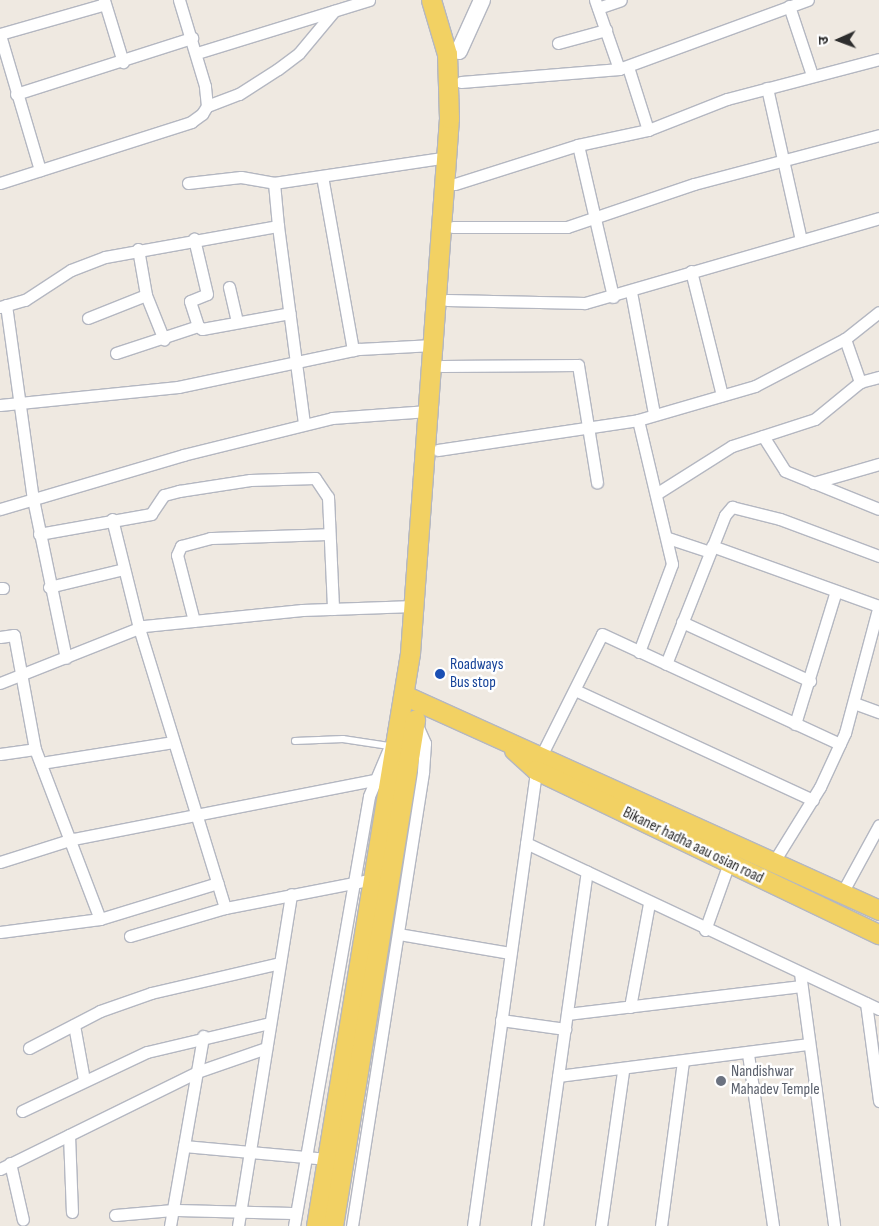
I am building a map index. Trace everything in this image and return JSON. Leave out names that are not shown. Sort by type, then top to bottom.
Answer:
[{"type":"main road","points":[[316,1226],[374,878],[412,706],[414,606],[453,53],[431,0]]},
{"type":"main road","points":[[333,1226],[412,706],[438,450],[461,82],[453,53],[444,0]]},
{"type":"main road","name":"Bikaner hadha aau osian road","points":[[412,706],[514,749],[729,863],[879,934]]},
{"type":"main road","name":"Bikaner hadha aau osian road","points":[[538,763],[879,910]]},
{"type":"street","points":[[179,0],[197,54],[207,106]]},
{"type":"street","points":[[197,54],[369,0]]},
{"type":"street","points":[[453,53],[482,0]]},
{"type":"street","points":[[621,0],[597,4],[648,130]]},
{"type":"street","points":[[461,82],[623,68],[808,0]]},
{"type":"street","points":[[40,170],[0,35],[104,2],[123,62]]},
{"type":"street","points":[[789,6],[812,75]]},
{"type":"street","points":[[0,183],[191,122],[207,106],[239,94],[278,70],[300,53],[334,11]]},
{"type":"street","points":[[558,43],[606,30]]},
{"type":"street","points":[[16,94],[123,62],[192,38]]},
{"type":"street","points":[[455,184],[578,144],[648,130],[767,88],[879,59]]},
{"type":"street","points":[[767,88],[801,240]]},
{"type":"street","points":[[453,227],[520,230],[567,228],[597,220],[694,184],[783,162],[879,135]]},
{"type":"street","points":[[578,144],[597,220],[613,297]]},
{"type":"street","points":[[188,183],[242,177],[274,183],[447,157]]},
{"type":"street","points":[[322,176],[353,350]]},
{"type":"street","points":[[274,183],[295,364],[304,424]]},
{"type":"street","points":[[448,300],[585,303],[631,292],[691,271],[879,218]]},
{"type":"street","points":[[66,658],[49,587],[39,534],[3,306],[25,300],[71,270],[138,249],[278,226]]},
{"type":"street","points":[[194,239],[208,294],[190,301],[198,326],[202,329],[237,321],[290,314]]},
{"type":"street","points":[[138,249],[146,294],[164,340]]},
{"type":"street","points":[[691,271],[722,395]]},
{"type":"street","points":[[229,287],[237,321]]},
{"type":"street","points":[[631,292],[654,414]]},
{"type":"street","points":[[88,318],[146,294]]},
{"type":"street","points":[[438,450],[587,430],[638,420],[722,395],[792,369],[845,339],[879,312]]},
{"type":"street","points":[[116,353],[164,340],[198,326]]},
{"type":"street","points":[[845,339],[860,382]]},
{"type":"street","points":[[0,406],[178,387],[295,364],[353,350],[433,346]]},
{"type":"street","points":[[442,366],[578,365],[587,430],[597,482]]},
{"type":"street","points":[[656,494],[732,446],[815,419],[860,382],[879,377]]},
{"type":"street","points":[[0,509],[304,424],[360,413],[428,411]]},
{"type":"street","points":[[638,420],[668,538],[672,564],[639,652]]},
{"type":"street","points":[[763,436],[785,471],[879,509]]},
{"type":"street","points":[[813,483],[879,464]]},
{"type":"street","points":[[39,534],[112,519],[151,514],[164,495],[179,491],[302,475],[322,483],[329,534],[334,609]]},
{"type":"street","points":[[666,664],[711,549],[732,508],[780,519],[879,556]]},
{"type":"street","points":[[112,519],[139,628],[225,908]]},
{"type":"street","points":[[194,621],[177,555],[181,546],[210,538],[329,534]]},
{"type":"street","points":[[668,538],[711,549],[879,606],[854,703],[840,744],[812,800],[773,863]]},
{"type":"street","points":[[49,587],[124,569]]},
{"type":"street","points":[[795,724],[810,681],[836,591]]},
{"type":"street","points":[[0,683],[22,676],[139,628],[194,621],[334,609],[414,606]]},
{"type":"street","points":[[682,622],[810,681]]},
{"type":"street","points":[[473,1226],[500,1020],[538,763],[602,634],[840,744]]},
{"type":"street","points":[[0,637],[14,635],[35,749],[73,839],[100,919]]},
{"type":"street","points":[[575,690],[812,800]]},
{"type":"street","points":[[854,703],[879,712]]},
{"type":"street","points":[[294,1226],[354,882],[374,780],[412,706]]},
{"type":"street","points":[[352,1226],[424,772],[424,743],[412,706]]},
{"type":"street","points":[[41,763],[173,742]]},
{"type":"street","points":[[0,754],[35,749]]},
{"type":"street","points":[[0,862],[73,839],[374,780]]},
{"type":"street","points":[[842,893],[879,827]]},
{"type":"street","points":[[526,843],[705,930],[879,1009]]},
{"type":"street","points":[[705,930],[729,863]]},
{"type":"street","points":[[538,1226],[587,872]]},
{"type":"street","points":[[130,936],[225,908],[374,878]]},
{"type":"street","points":[[0,932],[100,919],[218,883]]},
{"type":"street","points":[[238,1226],[291,894]]},
{"type":"street","points":[[630,1007],[649,903]]},
{"type":"street","points":[[399,934],[510,953]]},
{"type":"street","points":[[29,1048],[74,1025],[151,993],[280,963]]},
{"type":"street","points":[[800,973],[834,1226]]},
{"type":"street","points":[[567,1014],[801,986]]},
{"type":"street","points":[[866,1003],[879,1101]]},
{"type":"street","points":[[500,1020],[565,1029]]},
{"type":"street","points":[[22,1111],[84,1080],[147,1052],[203,1036],[270,1023]]},
{"type":"street","points":[[74,1025],[84,1080]]},
{"type":"street","points":[[170,1226],[203,1036]]},
{"type":"street","points":[[558,1076],[623,1071],[809,1044]]},
{"type":"street","points":[[23,1220],[5,1166],[197,1072],[266,1048]]},
{"type":"street","points":[[748,1054],[773,1226]]},
{"type":"street","points":[[661,1226],[683,1062]]},
{"type":"street","points":[[601,1226],[623,1071]]},
{"type":"street","points":[[69,1135],[72,1212]]},
{"type":"street","points":[[184,1146],[250,1149],[327,1159]]},
{"type":"street","points":[[115,1215],[173,1210],[241,1209],[296,1213]]},
{"type":"lane","points":[[295,740],[343,739],[390,746]]},
{"type":"place","name":"Roadways Bus stop","points":[[440,674]]},
{"type":"place","name":"Nandishwar Mahadev Temple","points":[[721,1081]]}]
